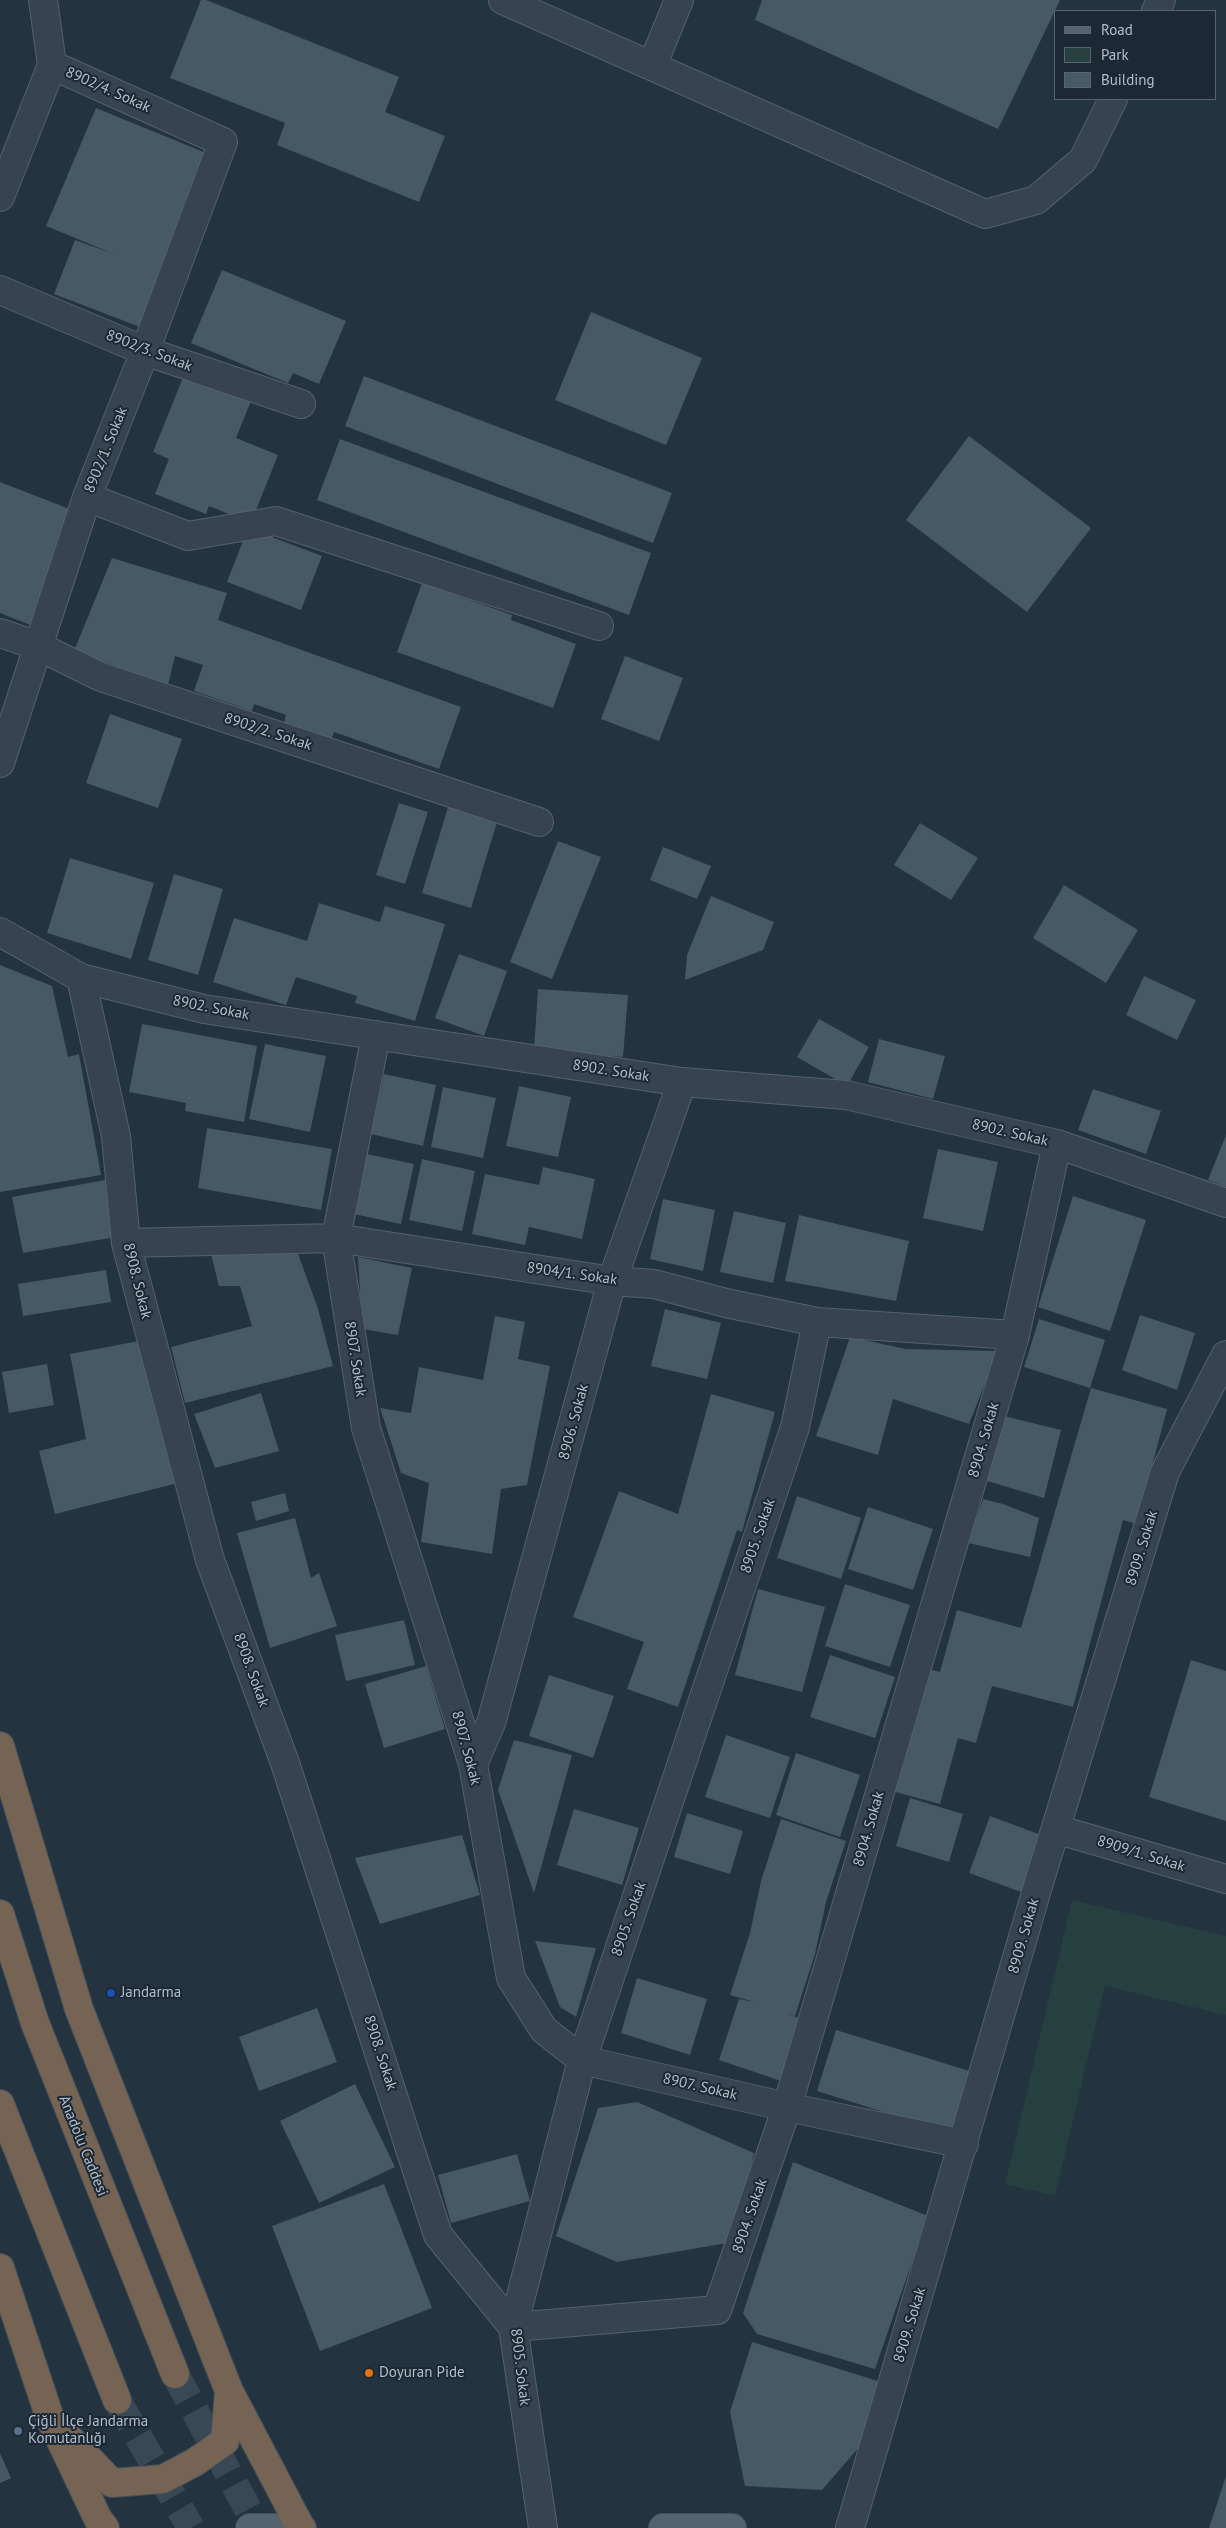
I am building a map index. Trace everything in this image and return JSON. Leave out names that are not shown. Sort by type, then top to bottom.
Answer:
[{"type":"highway","points":[[0,1746],[80,2009],[230,2391],[301,2528]]},
{"type":"highway","name":"Anadolu Caddesi","points":[[0,1914],[35,2023],[175,2374]]},
{"type":"highway","points":[[0,2104],[116,2400]]},
{"type":"highway","points":[[0,2268],[50,2418],[104,2528]]},
{"type":"highway","points":[[50,2418],[112,2483],[164,2479],[195,2462],[224,2441],[230,2391]]},
{"type":"main road","points":[[250,2528],[301,2528]]},
{"type":"main road","points":[[663,2528],[732,2528]]},
{"type":"street","name":"8902/4. Sokak","points":[[42,0],[52,65],[224,142]]},
{"type":"street","points":[[503,0],[985,214],[1036,200],[1082,160],[1112,100]]},
{"type":"street","points":[[652,66],[680,0]]},
{"type":"street","points":[[0,197],[52,65]]},
{"type":"street","name":"8902/1. Sokak","points":[[0,762],[87,497],[145,351],[224,142]]},
{"type":"street","name":"8902/3. Sokak","points":[[0,290],[145,351],[301,404]]},
{"type":"street","points":[[87,497],[188,536],[276,521],[599,626]]},
{"type":"street","name":"8902/2. Sokak","points":[[0,633],[38,646],[101,677],[539,822]]},
{"type":"street","name":"8902. Sokak","points":[[0,932],[81,978],[204,1009],[682,1082],[846,1095],[1057,1144],[1226,1203]]},
{"type":"street","name":"8908. Sokak","points":[[81,978],[116,1136],[126,1243],[210,1560],[285,1763],[438,2235],[513,2327]]},
{"type":"street","name":"8907. Sokak","points":[[376,1035],[336,1238],[366,1428],[473,1764],[511,1978],[544,2030],[582,2060],[786,2107],[964,2144]]},
{"type":"street","name":"8906. Sokak","points":[[473,1764],[491,1723],[612,1281],[682,1082]]},
{"type":"street","name":"8904. Sokak","points":[[513,2327],[717,2310],[786,2107],[1015,1335],[1057,1144]]},
{"type":"street","name":"8904/1. Sokak","points":[[126,1243],[336,1238],[612,1281],[654,1284],[726,1303],[817,1322],[1015,1335]]},
{"type":"street","name":"8905. Sokak","points":[[543,2528],[513,2327],[582,2060],[794,1427],[817,1322]]},
{"type":"street","name":"8909. Sokak","points":[[850,2528],[1056,1829],[1165,1472],[1226,1355]]},
{"type":"street","name":"8909/1. Sokak","points":[[1056,1829],[1226,1879]]},
{"type":"green space","points":[[1072,1900],[1226,1936],[1226,2015],[1105,1986],[1055,2196],[1005,2184]]},
{"type":"building","points":[[201,0],[206,0],[399,77],[385,112],[445,136],[419,202],[277,145],[285,123],[170,78]]},
{"type":"building","points":[[762,0],[1060,0],[998,129],[755,20]]},
{"type":"building","points":[[96,108],[211,155],[140,327],[54,294],[75,240],[114,254],[46,226]]},
{"type":"building","points":[[222,270],[346,321],[319,384],[293,373],[288,383],[191,343]]},
{"type":"building","points":[[591,312],[702,358],[666,445],[555,400]]},
{"type":"building","points":[[184,375],[251,401],[236,438],[278,455],[251,523],[209,506],[206,514],[155,494],[169,459],[153,452]]},
{"type":"building","points":[[364,376],[672,493],[653,543],[345,426]]},
{"type":"building","points":[[969,436],[1091,528],[1027,612],[906,520]]},
{"type":"building","points":[[340,439],[651,553],[629,615],[317,500]]},
{"type":"building","points":[[0,482],[72,510],[33,626],[0,613]]},
{"type":"building","points":[[248,528],[322,556],[301,610],[227,582]]},
{"type":"building","points":[[112,558],[227,593],[218,620],[461,707],[439,769],[334,732],[331,740],[284,723],[286,715],[254,704],[252,711],[194,691],[203,665],[175,656],[168,685],[74,651]]},
{"type":"building","points":[[422,583],[512,615],[511,620],[576,644],[553,708],[397,652]]},
{"type":"building","points":[[625,656],[683,678],[659,741],[601,719]]},
{"type":"building","points":[[110,714],[182,739],[158,808],[86,783]]},
{"type":"building","points":[[399,803],[428,812],[405,884],[376,875]]},
{"type":"building","points":[[448,807],[497,822],[471,908],[422,893]]},
{"type":"building","points":[[920,823],[978,858],[951,900],[894,865]]},
{"type":"building","points":[[558,841],[601,857],[552,979],[510,962]]},
{"type":"building","points":[[663,847],[711,866],[697,899],[650,880]]},
{"type":"building","points":[[70,858],[154,883],[131,959],[47,933]]},
{"type":"building","points":[[174,874],[223,889],[198,975],[148,960]]},
{"type":"building","points":[[1064,885],[1138,930],[1106,983],[1033,938]]},
{"type":"building","points":[[711,896],[774,922],[763,950],[685,980],[687,955]]},
{"type":"building","points":[[319,903],[380,922],[385,906],[445,924],[415,1021],[355,1003],[357,996],[296,977],[286,1005],[213,982],[234,918],[307,941]]},
{"type":"building","points":[[459,954],[507,971],[484,1036],[435,1018]]},
{"type":"building","points":[[0,965],[52,986],[68,1057],[79,1054],[101,1175],[0,1192]]},
{"type":"building","points":[[1144,976],[1196,1000],[1177,1040],[1126,1015]]},
{"type":"building","points":[[538,989],[628,995],[623,1057],[534,1050]]},
{"type":"building","points":[[819,1019],[869,1047],[847,1086],[797,1057]]},
{"type":"building","points":[[142,1024],[257,1046],[244,1122],[185,1111],[186,1103],[129,1092]]},
{"type":"building","points":[[879,1039],[945,1056],[933,1099],[868,1082]]},
{"type":"building","points":[[265,1044],[326,1056],[310,1132],[249,1119]]},
{"type":"building","points":[[384,1074],[436,1085],[423,1146],[371,1134]]},
{"type":"building","points":[[519,1086],[571,1097],[558,1157],[506,1146]]},
{"type":"building","points":[[443,1087],[496,1098],[483,1158],[431,1147]]},
{"type":"building","points":[[1093,1089],[1161,1111],[1146,1154],[1078,1130]]},
{"type":"building","points":[[207,1128],[332,1149],[321,1210],[198,1188]]},
{"type":"building","points":[[1226,1135],[1226,1187],[1208,1180]]},
{"type":"building","points":[[938,1149],[998,1162],[983,1231],[923,1218]]},
{"type":"building","points":[[362,1153],[414,1164],[401,1224],[349,1213]]},
{"type":"building","points":[[422,1159],[475,1171],[462,1231],[409,1220]]},
{"type":"building","points":[[543,1167],[595,1179],[582,1239],[529,1227],[525,1245],[472,1234],[485,1174],[539,1185]]},
{"type":"building","points":[[105,1180],[116,1237],[23,1253],[12,1197]]},
{"type":"building","points":[[1073,1196],[1146,1220],[1110,1331],[1038,1307]]},
{"type":"building","points":[[663,1199],[715,1210],[703,1271],[650,1259]]},
{"type":"building","points":[[734,1211],[786,1223],[773,1283],[720,1272]]},
{"type":"building","points":[[799,1215],[909,1241],[896,1301],[785,1281]]},
{"type":"building","points":[[296,1248],[318,1309],[333,1366],[185,1403],[171,1347],[252,1326],[240,1286],[219,1286],[211,1254]]},
{"type":"building","points":[[358,1257],[412,1268],[398,1335],[362,1329]]},
{"type":"building","points":[[106,1270],[111,1302],[23,1316],[18,1284]]},
{"type":"building","points":[[665,1309],[721,1323],[707,1379],[651,1366]]},
{"type":"building","points":[[1140,1315],[1195,1333],[1177,1390],[1122,1370]]},
{"type":"building","points":[[495,1316],[525,1322],[518,1359],[550,1366],[527,1485],[501,1489],[492,1554],[421,1542],[429,1483],[401,1473],[380,1408],[411,1413],[419,1367],[483,1380]]},
{"type":"building","points":[[1039,1319],[1105,1340],[1090,1388],[1024,1367]]},
{"type":"building","points":[[850,1337],[906,1349],[998,1351],[969,1424],[893,1399],[878,1455],[816,1436]]},
{"type":"building","points":[[144,1340],[159,1422],[170,1419],[186,1481],[55,1514],[39,1451],[86,1439],[70,1354]]},
{"type":"building","points":[[47,1364],[54,1405],[9,1413],[2,1372]]},
{"type":"building","points":[[1091,1388],[1167,1409],[1137,1524],[1123,1520],[1073,1707],[992,1686],[976,1743],[958,1738],[940,1804],[888,1790],[920,1667],[940,1672],[957,1610],[1021,1628]]},
{"type":"building","points":[[261,1393],[279,1451],[215,1468],[194,1414]]},
{"type":"building","points":[[711,1394],[775,1412],[742,1532],[737,1530],[678,1707],[627,1689],[644,1642],[573,1617],[619,1491],[678,1514]]},
{"type":"building","points":[[1004,1416],[1061,1430],[1044,1498],[984,1480]]},
{"type":"building","points":[[285,1493],[289,1511],[256,1521],[251,1502]]},
{"type":"building","points":[[797,1496],[861,1518],[841,1579],[777,1558]]},
{"type":"building","points":[[983,1499],[1003,1504],[1039,1518],[1030,1557],[968,1543]]},
{"type":"building","points":[[868,1507],[933,1529],[913,1590],[848,1569]]},
{"type":"building","points":[[295,1518],[311,1578],[319,1573],[337,1626],[270,1648],[237,1533]]},
{"type":"building","points":[[845,1584],[910,1605],[890,1667],[825,1646]]},
{"type":"building","points":[[758,1589],[825,1607],[802,1692],[735,1675]]},
{"type":"building","points":[[404,1620],[415,1665],[346,1681],[335,1635]]},
{"type":"building","points":[[830,1655],[895,1677],[875,1738],[810,1717]]},
{"type":"building","points":[[1191,1660],[1226,1671],[1226,1821],[1149,1797]]},
{"type":"building","points":[[426,1666],[445,1729],[384,1748],[365,1684]]},
{"type":"building","points":[[549,1675],[614,1696],[593,1758],[529,1736]]},
{"type":"building","points":[[726,1735],[790,1757],[770,1818],[705,1797]]},
{"type":"building","points":[[514,1740],[572,1755],[534,1893],[498,1790]]},
{"type":"building","points":[[796,1753],[860,1775],[840,1837],[776,1815]]},
{"type":"building","points":[[910,1798],[963,1814],[949,1862],[896,1846]]},
{"type":"building","points":[[574,1809],[639,1828],[622,1885],[557,1865]]},
{"type":"building","points":[[687,1813],[743,1831],[730,1874],[674,1857]]},
{"type":"building","points":[[990,1816],[1044,1836],[1024,1893],[969,1873]]},
{"type":"building","points":[[781,1819],[846,1841],[826,1902],[815,1954],[795,2016],[786,2013],[804,2020],[784,2082],[719,2060],[739,1999],[754,2002],[730,1995],[750,1933],[761,1881]]},
{"type":"building","points":[[462,1835],[480,1895],[380,1924],[355,1858]]},
{"type":"building","points":[[535,1941],[596,1948],[576,2017],[560,2007]]},
{"type":"building","points":[[637,1978],[707,1999],[690,2055],[621,2033]]},
{"type":"building","points":[[317,2008],[337,2062],[259,2091],[239,2037]]},
{"type":"building","points":[[836,2030],[976,2073],[957,2135],[817,2091]]},
{"type":"building","points":[[355,2084],[395,2167],[319,2203],[280,2121]]},
{"type":"building","points":[[637,2102],[754,2153],[733,2242],[617,2262],[556,2236],[598,2108]]},
{"type":"building","points":[[517,2154],[530,2201],[451,2223],[438,2175]]},
{"type":"building","points":[[793,2162],[928,2216],[875,2369],[757,2334],[743,2313]]},
{"type":"building","points":[[384,2184],[432,2308],[320,2351],[272,2226]]},
{"type":"building","points":[[752,2342],[881,2382],[861,2445],[822,2490],[745,2486],[730,2412]]},
{"type":"building","points":[[0,2453],[11,2478],[0,2483]]},
{"type":"building","points":[[1226,2476],[1226,2528],[1209,2528]]},
{"type":"tunnel","points":[[175,2374],[258,2528]]},
{"type":"tunnel","points":[[117,2400],[191,2528]]},
{"type":"place","name":"Jandarma","points":[[111,1993]]},
{"type":"place","name":"Doyuran Pide","points":[[369,2373]]},
{"type":"place","name":"Çiğli İlçe Jandarma Komutanlığı","points":[[18,2431]]}]
